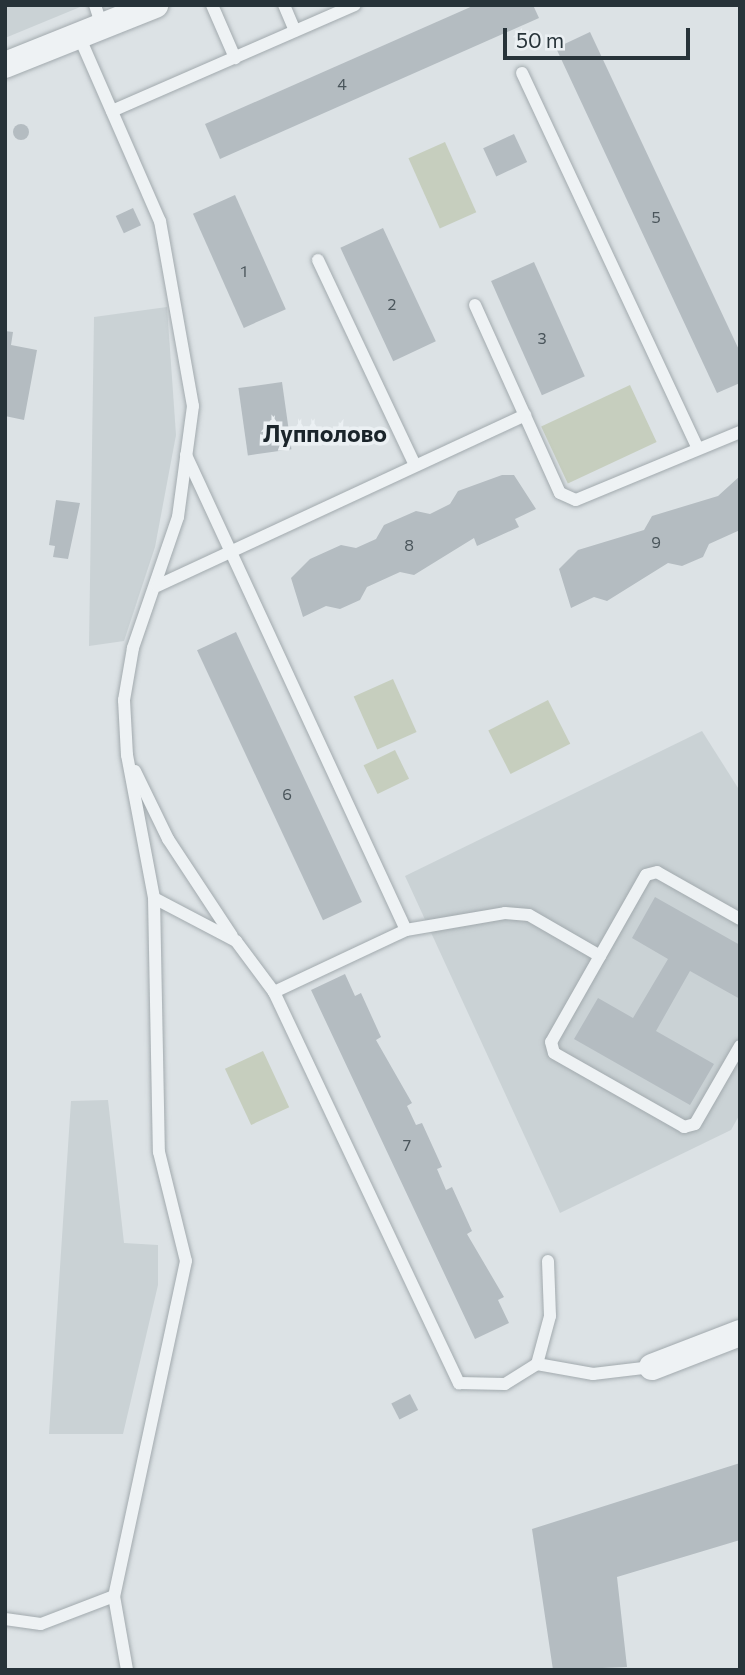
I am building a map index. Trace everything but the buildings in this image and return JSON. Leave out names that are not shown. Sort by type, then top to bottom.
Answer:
[{"type":"street","points":[[5,65],[92,23],[155,5]]},
{"type":"street","points":[[652,1367],[740,1334]]},
{"type":"lane","points":[[212,5],[235,58]]},
{"type":"lane","points":[[284,5],[295,31]]},
{"type":"lane","points":[[112,111],[355,5]]},
{"type":"lane","points":[[92,23],[112,111],[160,221],[193,407],[178,517],[157,586],[133,648],[124,700],[127,755],[154,898],[159,1152],[186,1261],[114,1596],[127,1670]]},
{"type":"lane","points":[[522,73],[696,445]]},
{"type":"lane","points":[[318,260],[415,465]]},
{"type":"lane","points":[[475,304],[560,494],[576,499],[696,445],[740,432]]},
{"type":"lane","points":[[157,586],[525,415]]},
{"type":"lane","points":[[186,454],[406,930]]},
{"type":"lane","points":[[127,755],[169,839],[236,941],[274,992],[459,1383],[505,1384],[537,1364],[593,1374],[652,1367]]},
{"type":"lane","points":[[740,919],[657,872],[646,875],[551,1042],[554,1053],[684,1127],[695,1124],[740,1046]]},
{"type":"lane","points":[[154,898],[236,941]]},
{"type":"lane","points":[[274,992],[406,930],[505,913],[528,915],[600,956]]},
{"type":"lane","points":[[537,1364],[550,1316],[548,1261]]},
{"type":"lane","points":[[5,1619],[41,1624],[114,1596]]},
{"type":"shaded area","points":[[5,5],[85,5],[5,38]]},
{"type":"shaded area","points":[[167,307],[176,435],[155,547],[124,641],[89,646],[94,317]]},
{"type":"shaded area","points":[[702,731],[740,791],[740,1114],[731,1130],[560,1213],[405,876]]},
{"type":"shaded area","points":[[108,1100],[124,1243],[158,1245],[158,1285],[123,1434],[49,1434],[71,1101]]},
{"type":"green space","points":[[445,142],[476,212],[440,229],[408,158]]},
{"type":"green space","points":[[630,385],[657,442],[568,484],[541,426]]},
{"type":"green space","points":[[393,679],[417,732],[377,749],[354,696]]},
{"type":"green space","points":[[548,700],[570,744],[511,774],[488,730]]},
{"type":"green space","points":[[395,750],[409,779],[378,794],[364,765]]},
{"type":"green space","points":[[263,1051],[289,1107],[251,1125],[225,1069]]},
{"type":"district","name":"Лупполово","points":[[325,433]]}]
